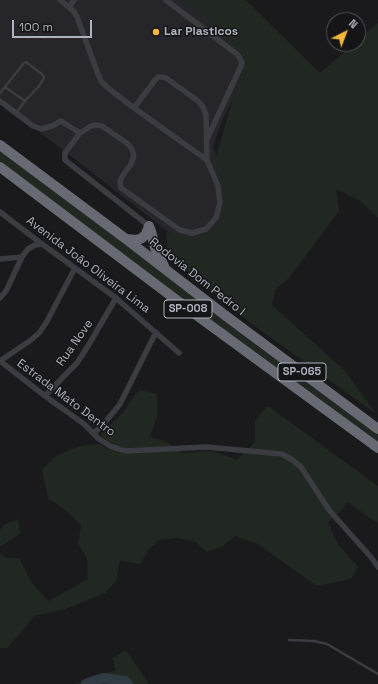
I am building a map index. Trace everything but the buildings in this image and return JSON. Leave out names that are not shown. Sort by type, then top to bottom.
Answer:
[{"type":"highway","name":"Rodovia Dom Pedro I","points":[[0,145],[378,429]]},
{"type":"highway","name":"SP-008","points":[[0,167],[193,313],[378,448]]},
{"type":"highway","points":[[126,239],[137,240],[142,238],[146,234],[149,226]]},
{"type":"highway","points":[[149,226],[155,248],[166,269]]},
{"type":"street","points":[[60,0],[69,7],[77,17],[101,81],[134,108],[207,160]]},
{"type":"street","points":[[69,7],[74,0]]},
{"type":"street","points":[[166,0],[238,55],[242,62],[207,140]]},
{"type":"street","points":[[134,108],[155,80],[162,76],[198,101],[203,107],[206,115],[207,160],[218,186],[220,203],[216,218],[206,229],[192,233],[180,230],[121,188],[120,181],[131,164],[134,156],[132,149],[124,140],[102,126],[96,125],[80,133],[65,153],[65,160],[149,226]]},
{"type":"street","points":[[0,101],[33,126],[42,129],[61,121],[80,133]]},
{"type":"street","name":"Avenida João Oliveira Lima","points":[[0,212],[116,298],[179,353]]},
{"type":"street","points":[[0,298],[6,291],[22,257],[28,249],[35,245],[42,244]]},
{"type":"street","points":[[0,260],[22,257]]},
{"type":"street","points":[[0,361],[39,333],[46,323],[75,268]]},
{"type":"street","name":"Rua Nove","points":[[45,396],[77,363],[116,298]]},
{"type":"street","points":[[94,433],[120,404],[156,332]]},
{"type":"street","name":"Estrada Mato Dentro","points":[[0,361],[84,424],[100,439],[110,446],[124,451],[207,447],[282,454],[291,458],[301,468],[329,510],[378,567]]},
{"type":"lane","points":[[0,93],[24,62],[43,75],[44,78],[39,86],[16,113]]},
{"type":"lane","points":[[5,87],[25,101]]},
{"type":"lane","points":[[289,640],[314,641],[333,646],[378,674]]},
{"type":"shaded area","points":[[0,0],[190,0],[245,52],[249,70],[223,118],[213,147],[218,162],[224,213],[218,227],[195,240],[171,234],[41,133],[0,104]]},
{"type":"shaded area","points":[[182,0],[246,0],[320,73],[345,52],[366,52],[366,33],[378,23],[378,218],[359,200],[336,189],[339,211],[289,278],[275,290],[272,305],[345,371],[376,414],[244,318],[168,255],[166,232],[195,240],[218,227],[222,203],[215,160],[244,61],[215,24]]},
{"type":"shaded area","points":[[0,149],[85,212],[251,341],[378,435],[378,445],[0,162]]},
{"type":"shaded area","points":[[139,390],[157,394],[157,416],[150,437],[165,441],[182,453],[212,451],[237,460],[255,442],[255,421],[268,406],[378,486],[378,522],[374,521],[348,502],[338,514],[328,522],[338,544],[358,567],[351,579],[317,586],[258,544],[235,536],[223,546],[206,552],[196,542],[178,538],[159,540],[148,550],[141,564],[120,561],[116,581],[105,593],[65,609],[34,616],[7,648],[0,648],[0,553],[6,558],[19,558],[32,583],[48,601],[88,578],[87,558],[78,544],[81,525],[64,509],[48,498],[42,470],[56,456],[80,446],[100,444],[109,451],[100,434],[121,415]]},
{"type":"shaded area","points":[[18,519],[20,534],[0,547],[0,530],[5,524]]},
{"type":"shaded area","points":[[126,650],[149,684],[76,684],[89,676],[115,671],[113,658]]},
{"type":"waterway","points":[[86,684],[103,678],[125,681],[128,684]]},
{"type":"place","name":"Lar Plasticos","points":[[156,32]]}]
